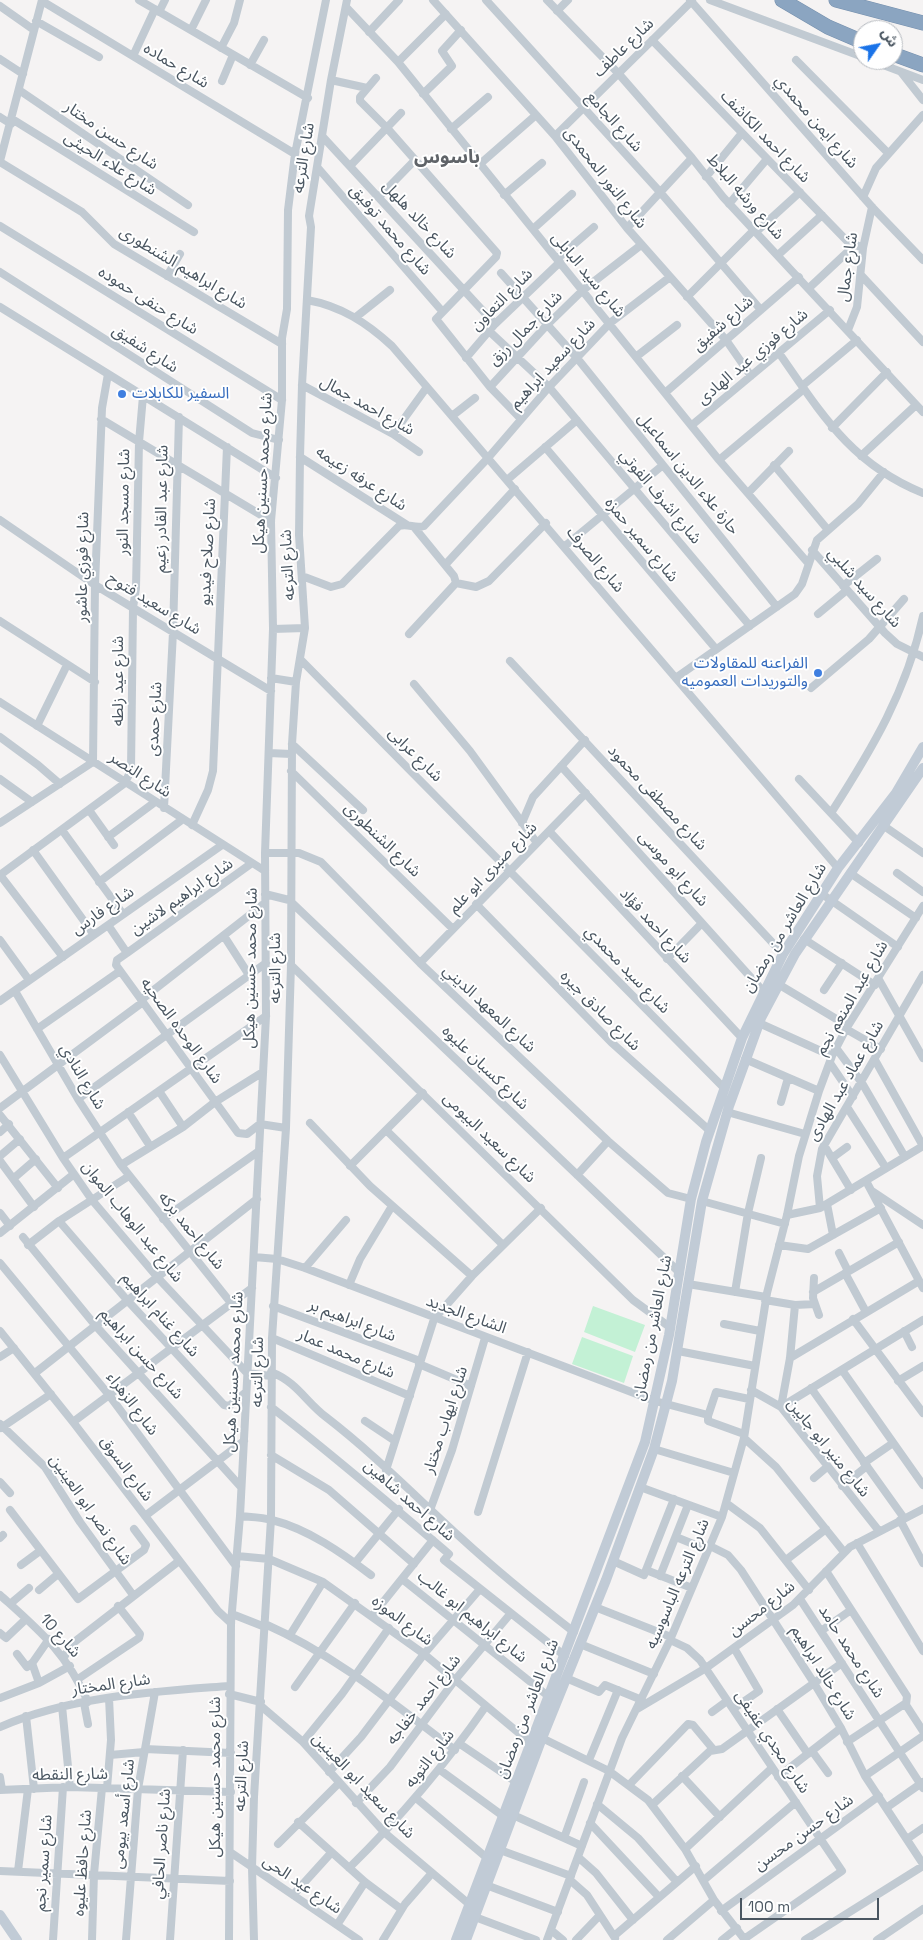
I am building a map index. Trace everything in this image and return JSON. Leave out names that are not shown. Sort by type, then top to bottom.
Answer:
[{"type":"highway","points":[[782,0],[828,28],[853,38]]},
{"type":"highway","points":[[836,0],[923,23]]},
{"type":"highway","points":[[903,58],[923,65]]},
{"type":"main road","name":"شارع العاشر من رمضان","points":[[456,1940],[487,1858],[542,1738],[606,1580],[654,1449],[667,1404],[678,1350],[688,1284],[697,1200],[759,1023],[778,984],[827,897],[838,868],[896,793],[923,747]]},
{"type":"main road","name":"شارع العاشر من رمضان","points":[[466,1940],[500,1850],[516,1782],[638,1461],[655,1401],[671,1328],[680,1273],[697,1200],[710,1131],[742,1038],[763,991],[783,954],[827,897],[850,873],[923,768]]},
{"type":"main road","points":[[595,1575],[606,1580]]},
{"type":"main road","points":[[0,1915],[17,1940]]},
{"type":"street","points":[[139,0],[308,98]]},
{"type":"street","points":[[133,56],[157,10],[165,0]]},
{"type":"street","points":[[191,30],[206,0]]},
{"type":"street","points":[[221,48],[234,23],[240,0]]},
{"type":"street","name":"شارع محمد حسنين هيكل","points":[[229,1940],[231,1752],[229,1690],[231,1623],[240,1516],[266,1016],[265,853],[272,678],[271,521],[282,400],[282,344],[287,309],[288,210],[296,154],[326,0]]},
{"type":"street","points":[[369,32],[399,0]]},
{"type":"street","name":"شارع النور المحمدى","points":[[433,0],[554,136],[641,245],[726,340],[751,376]]},
{"type":"street","name":"شارع الجامع","points":[[486,0],[660,192],[761,310]]},
{"type":"street","name":"شارع ورشه البلاط","points":[[547,0],[618,73],[692,158],[729,204],[888,372],[923,412]]},
{"type":"street","points":[[557,11],[568,0]]},
{"type":"street","points":[[710,0],[853,53]]},
{"type":"street","points":[[0,162],[42,1]]},
{"type":"street","name":"شارع حماده","points":[[42,1],[296,154]]},
{"type":"street","name":"شارع عاطف","points":[[554,136],[691,1]]},
{"type":"street","name":"شارع ايمن محمدي","points":[[691,1],[863,197],[923,260]]},
{"type":"street","name":"شارع سيد البابلى","points":[[346,3],[369,32],[398,62],[719,460],[808,563]]},
{"type":"street","name":"شارع الترعه","points":[[254,1940],[252,1868],[271,1520],[273,1306],[286,1128],[291,965],[289,852],[291,754],[296,682],[305,628],[299,535],[302,385],[311,226],[310,206],[346,3]]},
{"type":"street","points":[[0,6],[34,30]]},
{"type":"street","points":[[398,62],[446,14]]},
{"type":"street","points":[[36,20],[98,57]]},
{"type":"street","points":[[424,94],[452,65],[442,51],[461,30]]},
{"type":"street","points":[[250,64],[264,40]]},
{"type":"street","name":"شارع احمد الكاشف","points":[[652,40],[847,241],[863,248]]},
{"type":"street","points":[[222,81],[233,55]]},
{"type":"street","points":[[0,59],[23,74]]},
{"type":"street","points":[[796,60],[888,153]]},
{"type":"street","points":[[896,70],[923,80]]},
{"type":"street","points":[[901,72],[923,100]]},
{"type":"street","points":[[376,78],[360,97],[360,100],[387,128],[497,255],[437,316],[436,321],[490,387],[521,419]]},
{"type":"street","points":[[331,80],[367,88]]},
{"type":"street","name":"شارع حسن مختار","points":[[19,90],[188,205]]},
{"type":"street","points":[[452,129],[488,97]]},
{"type":"street","points":[[350,166],[401,113]]},
{"type":"street","points":[[863,197],[876,168],[923,114]]},
{"type":"street","points":[[480,164],[536,115]]},
{"type":"street","name":"شارع علاء الحيثى","points":[[0,117],[12,121],[194,232]]},
{"type":"street","points":[[706,177],[742,133]]},
{"type":"street","name":"شارع خالد هلهل","points":[[322,136],[495,324]]},
{"type":"street","points":[[627,228],[692,158]]},
{"type":"street","points":[[729,204],[767,159]]},
{"type":"street","points":[[379,197],[415,160]]},
{"type":"street","name":"شارع ابراهيم الشنطورى","points":[[0,162],[82,212],[114,244],[282,344]]},
{"type":"street","points":[[504,194],[542,163]]},
{"type":"street","name":"شارع محمد توفيق","points":[[318,168],[442,311]]},
{"type":"street","points":[[687,297],[755,231],[800,192]]},
{"type":"street","points":[[532,229],[572,194]]},
{"type":"street","name":"شارع جمال","points":[[848,330],[857,307],[863,248],[872,207]]},
{"type":"street","points":[[778,255],[822,215]]},
{"type":"street","name":"شارع حنفى حموده","points":[[0,226],[282,400]]},
{"type":"street","name":"شارع التعاون","points":[[466,358],[495,324],[594,227]]},
{"type":"street","points":[[583,290],[641,245]]},
{"type":"street","points":[[809,288],[855,245]]},
{"type":"street","points":[[167,276],[180,254]]},
{"type":"street","name":"شارع شفيق","points":[[0,272],[252,433],[279,440]]},
{"type":"street","name":"حارة علاء الدين اسماعيل","points":[[501,273],[546,326],[577,358],[777,607]]},
{"type":"street","points":[[860,274],[923,342]]},
{"type":"street","name":"شارع سعيد ابراهيم","points":[[302,576],[330,587],[342,584],[399,526],[424,526],[488,458],[549,387],[610,323],[670,277]]},
{"type":"street","name":"شارع شفيق","points":[[666,392],[799,277]]},
{"type":"street","points":[[356,317],[390,290]]},
{"type":"street","name":"شارع جمال رزق","points":[[490,387],[546,326],[583,290]]},
{"type":"street","name":"شارع الصرف","points":[[307,300],[325,303],[356,317],[392,346],[506,480],[546,523],[838,868]]},
{"type":"street","points":[[0,307],[276,478]]},
{"type":"street","name":"شارع فوزي عبد الهادى","points":[[692,425],[830,310]]},
{"type":"street","points":[[637,356],[677,324]]},
{"type":"street","name":"شارع اشرف الفوتي","points":[[489,331],[518,356],[549,387],[750,626]]},
{"type":"street","points":[[719,460],[857,340]]},
{"type":"street","points":[[779,353],[832,428],[861,456],[884,472],[923,493]]},
{"type":"street","points":[[832,428],[888,372]]},
{"type":"street","name":"شارع فوزي عاشور","points":[[93,762],[95,585],[101,419],[108,374]]},
{"type":"street","name":"شارع احمد جمال","points":[[302,385],[393,434],[419,452]]},
{"type":"street","points":[[393,434],[427,387]]},
{"type":"street","name":"شارع مسجد النور","points":[[133,608],[136,588],[139,442],[144,396]]},
{"type":"street","points":[[452,416],[475,398]]},
{"type":"street","points":[[861,456],[916,405]]},
{"type":"street","name":"شارع عبد القادر زعيم","points":[[173,632],[176,464],[179,417]]},
{"type":"street","points":[[101,419],[271,521]]},
{"type":"street","points":[[506,480],[577,420]]},
{"type":"street","name":"شارع صلاح فيديو","points":[[192,825],[212,777],[227,447]]},
{"type":"street","name":"شارع سمير حمزه","points":[[545,447],[716,650]]},
{"type":"street","points":[[748,492],[789,450]]},
{"type":"street","name":"شارع عرفه زعيمه","points":[[300,457],[411,526],[454,576],[456,583]]},
{"type":"street","points":[[565,546],[663,465]]},
{"type":"street","points":[[774,466],[828,530]]},
{"type":"street","points":[[677,677],[798,591],[816,540],[858,504],[884,472]]},
{"type":"street","points":[[445,565],[515,489]]},
{"type":"street","name":"شارع سعيد فتوح","points":[[0,520],[95,585],[271,691]]},
{"type":"street","points":[[409,634],[456,583],[476,587],[489,581],[546,523]]},
{"type":"street","name":"شارع سيد شلبي","points":[[812,550],[880,628],[897,644],[923,657]]},
{"type":"street","points":[[818,614],[877,558]]},
{"type":"street","points":[[811,688],[880,628],[904,599]]},
{"type":"street","name":"شارع عيد زلطه","points":[[125,783],[132,763],[133,608]]},
{"type":"street","points":[[831,813],[865,760],[893,709],[915,653],[923,616]]},
{"type":"street","points":[[0,621],[95,682]]},
{"type":"street","points":[[272,629],[305,628]]},
{"type":"street","name":"شارع حمدى","points":[[164,808],[173,632]]},
{"type":"street","name":"شارع عرابى","points":[[300,659],[511,870]]},
{"type":"street","name":"شارع مصطفى محمود","points":[[510,661],[783,954]]},
{"type":"street","points":[[37,726],[67,665]]},
{"type":"street","points":[[272,678],[296,682]]},
{"type":"street","points":[[414,684],[470,751],[537,844]]},
{"type":"street","name":"شارع النصر","points":[[0,702],[265,872]]},
{"type":"street","points":[[0,737],[60,784]]},
{"type":"street","points":[[522,823],[534,797],[585,740]]},
{"type":"street","points":[[292,744],[362,810]]},
{"type":"street","points":[[269,753],[291,754]]},
{"type":"street","points":[[0,823],[93,762]]},
{"type":"street","name":"شارع ابو موسى","points":[[561,766],[763,991]]},
{"type":"street","name":"شارع الشنطورى","points":[[291,771],[453,929]]},
{"type":"street","points":[[0,779],[32,802]]},
{"type":"street","points":[[798,779],[859,843]]},
{"type":"street","points":[[63,957],[0,875],[125,783]]},
{"type":"street","name":"شارع صبرى ابو علم","points":[[420,963],[586,793]]},
{"type":"street","points":[[108,837],[155,802]]},
{"type":"street","points":[[89,810],[114,845]]},
{"type":"street","points":[[99,882],[183,819]]},
{"type":"street","points":[[884,826],[923,853]]},
{"type":"street","points":[[62,830],[123,914]]},
{"type":"street","name":"شارع احمد فؤاد","points":[[549,831],[667,960],[742,1038]]},
{"type":"street","name":"شارع فارس","points":[[0,1001],[222,845]]},
{"type":"street","points":[[33,850],[94,935]]},
{"type":"street","name":"شارع المعهد الديني","points":[[265,853],[289,852],[307,855],[321,862],[420,963],[608,1141],[668,1193],[784,1224]]},
{"type":"street","name":"شارع ابراهيم لاشين","points":[[127,953],[252,864]]},
{"type":"street","name":"شارع سيد محمدي","points":[[511,870],[724,1088]]},
{"type":"street","points":[[850,873],[921,912]]},
{"type":"street","points":[[897,873],[923,892]]},
{"type":"street","name":"شارع كسبان عليوه","points":[[265,894],[289,900],[680,1273]]},
{"type":"street","points":[[827,897],[898,947]]},
{"type":"street","points":[[0,1108],[142,1001],[265,903]]},
{"type":"street","name":"شارع صادق جيره","points":[[476,904],[611,1042],[710,1131]]},
{"type":"street","name":"شارع عبد المنعم نجم","points":[[784,1224],[805,1134],[831,1059],[847,1028],[921,912]]},
{"type":"street","points":[[667,960],[702,924]]},
{"type":"street","points":[[108,925],[127,953]]},
{"type":"street","points":[[224,936],[249,975]]},
{"type":"street","points":[[804,939],[842,963],[877,981],[900,1016],[923,1058]]},
{"type":"street","points":[[0,940],[29,980]]},
{"type":"street","name":"شارع الوحده الصحيه","points":[[127,953],[115,962],[120,971],[190,1069],[240,1134],[247,1134],[260,1124]]},
{"type":"street","points":[[78,1099],[266,963]]},
{"type":"street","points":[[824,990],[842,963]]},
{"type":"street","name":"شارع سعيد البيومى","points":[[291,965],[634,1300],[671,1328]]},
{"type":"street","points":[[37,1029],[120,971]]},
{"type":"street","points":[[921,978],[923,990]]},
{"type":"street","name":"شارع عماد عبد الهادى","points":[[832,1235],[824,1206],[818,1167],[824,1145],[862,1083],[921,978]]},
{"type":"street","points":[[778,984],[881,1049]]},
{"type":"street","name":"شارع النادي","points":[[15,991],[78,1099],[129,1176]]},
{"type":"street","points":[[62,1158],[266,1016]]},
{"type":"street","points":[[759,1023],[831,1059],[853,1097]]},
{"type":"street","points":[[836,1048],[862,1083],[905,1157]]},
{"type":"street","name":"شارع عبد الوهاب الموان","points":[[0,1055],[23,1090],[62,1158],[92,1200],[158,1278],[248,1373]]},
{"type":"street","points":[[745,1059],[819,1090]]},
{"type":"street","points":[[787,1215],[824,1206],[923,1146],[875,1060]]},
{"type":"street","points":[[121,1165],[182,1127],[216,1102],[263,1072]]},
{"type":"street","points":[[782,1102],[788,1078]]},
{"type":"street","points":[[159,1091],[182,1127]]},
{"type":"street","points":[[350,1166],[423,1093]]},
{"type":"street","points":[[847,1107],[886,1168]]},
{"type":"street","points":[[128,1112],[150,1146]]},
{"type":"street","points":[[727,1112],[805,1134]]},
{"type":"street","points":[[0,1116],[9,1124],[58,1188]]},
{"type":"street","points":[[310,1123],[350,1166],[392,1206],[472,1276]]},
{"type":"street","points":[[0,1132],[9,1124]]},
{"type":"street","points":[[260,1124],[286,1128]]},
{"type":"street","points":[[386,1130],[503,1245]]},
{"type":"street","points":[[0,1156],[20,1139]]},
{"type":"street","points":[[577,1175],[608,1141]]},
{"type":"street","points":[[824,1145],[851,1190]]},
{"type":"street","points":[[832,1158],[847,1147]]},
{"type":"street","points":[[164,1219],[259,1150]]},
{"type":"street","points":[[735,1292],[748,1213],[761,1158]]},
{"type":"street","points":[[14,1178],[36,1159]]},
{"type":"street","points":[[0,1161],[34,1206]]},
{"type":"street","points":[[0,1233],[74,1174]]},
{"type":"street","points":[[28,1244],[59,1221],[129,1176]]},
{"type":"street","name":"شارع احمد بركه","points":[[129,1176],[231,1303]]},
{"type":"street","points":[[790,1358],[853,1319],[921,1284],[866,1181]]},
{"type":"street","points":[[870,1190],[923,1225]]},
{"type":"street","points":[[35,1373],[257,1199]]},
{"type":"street","points":[[349,1285],[360,1259],[392,1206]]},
{"type":"street","points":[[386,1470],[434,1319],[472,1276],[541,1208]]},
{"type":"street","points":[[779,1245],[806,1250],[881,1208]]},
{"type":"street","points":[[0,1213],[10,1226]]},
{"type":"street","points":[[305,1268],[346,1220]]},
{"type":"street","name":"شارع غنام ابراهيم","points":[[59,1221],[127,1300],[224,1405],[229,1406],[246,1392]]},
{"type":"street","name":"شارع الترعه الباسوسيه","points":[[547,1940],[609,1771],[671,1639],[722,1517],[744,1436],[765,1298],[784,1224]]},
{"type":"street","name":"شارع حسن ابراهيم","points":[[23,1237],[95,1325],[241,1487]]},
{"type":"street","points":[[813,1292],[899,1242]]},
{"type":"street","points":[[838,1253],[866,1312]]},
{"type":"street","name":"الشارع الجديد","points":[[254,1257],[277,1259],[305,1268],[434,1319],[528,1352],[655,1401],[708,1416],[708,1421],[744,1436]]},
{"type":"street","name":"شارع الزهراء","points":[[0,1263],[109,1395],[236,1566]]},
{"type":"street","points":[[814,1278],[813,1292],[819,1315]]},
{"type":"street","points":[[688,1284],[794,1305],[815,1304]]},
{"type":"street","points":[[73,1422],[252,1288]]},
{"type":"street","points":[[781,1407],[790,1358],[794,1305]]},
{"type":"street","name":"شارع ابراهيم بر","points":[[273,1306],[420,1363],[471,1386]]},
{"type":"street","points":[[853,1319],[923,1413]]},
{"type":"street","points":[[781,1407],[923,1320]]},
{"type":"street","points":[[724,1324],[760,1331]]},
{"type":"street","name":"شارع السوق","points":[[0,1331],[35,1373],[218,1611],[231,1623]]},
{"type":"street","points":[[904,1331],[912,1347]]},
{"type":"street","name":"شارع محمد عمار","points":[[272,1338],[410,1396]]},
{"type":"street","name":"شارع ايهاب مختار","points":[[430,1510],[452,1450],[486,1338]]},
{"type":"street","points":[[0,1357],[14,1348]]},
{"type":"street","points":[[678,1350],[755,1366]]},
{"type":"street","points":[[478,1512],[528,1352]]},
{"type":"street","points":[[898,1381],[923,1366]]},
{"type":"street","points":[[842,1370],[923,1485]]},
{"type":"street","points":[[248,1373],[286,1377],[324,1416],[369,1451],[386,1470],[510,1581],[574,1632]]},
{"type":"street","points":[[811,1388],[866,1464],[902,1519],[923,1563]]},
{"type":"street","name":"شارع منير ابو جابين","points":[[751,1390],[781,1407],[878,1531]]},
{"type":"street","points":[[708,1416],[716,1392],[749,1399]]},
{"type":"street","points":[[1,1426],[51,1394]]},
{"type":"street","name":"شارع احمد شاهين","points":[[271,1407],[398,1509],[449,1554],[444,1560],[565,1656]]},
{"type":"street","points":[[365,1421],[395,1441]]},
{"type":"street","name":"شارع نصر ابو العينين","points":[[1,1426],[45,1467],[80,1522],[133,1595]]},
{"type":"street","points":[[744,1436],[776,1467],[844,1552]]},
{"type":"street","points":[[145,1516],[244,1441]]},
{"type":"street","points":[[842,1486],[893,1443]]},
{"type":"street","points":[[654,1449],[734,1473]]},
{"type":"street","points":[[271,1455],[329,1490],[414,1564]]},
{"type":"street","points":[[814,1478],[827,1467]]},
{"type":"street","points":[[0,1482],[10,1493]]},
{"type":"street","points":[[640,1487],[722,1517]]},
{"type":"street","points":[[613,1561],[643,1575],[674,1500]]},
{"type":"street","points":[[726,1503],[760,1528],[809,1590]]},
{"type":"street","points":[[660,1576],[688,1505]]},
{"type":"street","points":[[355,1563],[398,1509]]},
{"type":"street","name":"شارع محسن","points":[[637,1709],[706,1668],[773,1620],[800,1599],[844,1552],[878,1531],[923,1509]]},
{"type":"street","points":[[10,1510],[78,1599],[146,1548],[134,1529]]},
{"type":"street","points":[[240,1516],[271,1520],[294,1528],[332,1548],[371,1575]]},
{"type":"street","points":[[786,1560],[826,1529]]},
{"type":"street","name":"شارع خالد ابراهيم","points":[[676,1537],[728,1555],[735,1562],[814,1683],[841,1728],[865,1776],[923,1865]]},
{"type":"street","points":[[372,1616],[433,1540]]},
{"type":"street","points":[[857,1543],[923,1651]]},
{"type":"street","points":[[21,1565],[40,1551]]},
{"type":"street","name":"شارع الموزه","points":[[237,1556],[269,1559],[324,1582],[424,1654],[532,1744]]},
{"type":"street","points":[[64,1657],[73,1643],[118,1606],[179,1561]]},
{"type":"street","points":[[646,1570],[692,1588]]},
{"type":"street","points":[[826,1571],[907,1696],[906,1703],[923,1731]]},
{"type":"street","points":[[39,1590],[58,1574]]},
{"type":"street","name":"شارع ابراهيم ابو غالب","points":[[402,1579],[548,1696]]},
{"type":"street","points":[[290,1635],[324,1582]]},
{"type":"street","points":[[10,1604],[29,1588]]},
{"type":"street","points":[[329,1772],[351,1750],[424,1654],[480,1589]]},
{"type":"street","name":"شارع 10","points":[[0,1595],[49,1639],[64,1657],[78,1678],[86,1703],[88,1724]]},
{"type":"street","name":"شارع محمد حامد","points":[[800,1599],[922,1784]]},
{"type":"street","points":[[296,1687],[355,1603]]},
{"type":"street","points":[[78,1678],[139,1638],[140,1634],[118,1606]]},
{"type":"street","points":[[595,1607],[671,1639]]},
{"type":"street","points":[[821,1631],[851,1610]]},
{"type":"street","name":"شارع احمد خفاجه","points":[[356,1803],[390,1767],[455,1680],[511,1613]]},
{"type":"street","points":[[232,1614],[290,1635],[321,1652],[356,1675],[421,1725],[516,1782]]},
{"type":"street","points":[[0,1633],[6,1638],[26,1619]]},
{"type":"street","points":[[303,1742],[356,1675],[389,1628]]},
{"type":"street","points":[[17,1654],[25,1667],[32,1664],[49,1639]]},
{"type":"street","name":"شارع مجدي عفيفى","points":[[671,1639],[687,1648],[706,1668],[842,1870],[841,1874],[744,1939]]},
{"type":"street","points":[[580,1644],[654,1674]]},
{"type":"street","points":[[733,1710],[757,1693],[758,1689],[734,1648]]},
{"type":"street","points":[[652,1805],[713,1749],[722,1749],[842,1663]]},
{"type":"street","points":[[32,1664],[39,1683]]},
{"type":"street","points":[[0,1698],[39,1683],[70,1666]]},
{"type":"street","points":[[566,1678],[599,1692],[605,1685],[642,1700]]},
{"type":"street","name":"شارع المختار","points":[[0,1727],[26,1716],[62,1706],[155,1692],[229,1690],[261,1704]]},
{"type":"street","points":[[589,1760],[618,1690]]},
{"type":"street","name":"شارع أسعد بيومى","points":[[126,1940],[138,1789],[155,1692]]},
{"type":"street","name":"شارع حافظ عليوه","points":[[92,1940],[94,1874],[110,1755],[109,1698]]},
{"type":"street","points":[[712,1712],[727,1701]]},
{"type":"street","points":[[847,1742],[906,1703]]},
{"type":"street","name":"شارع سعيد ابو العينين","points":[[261,1704],[303,1742],[385,1833],[469,1904]]},
{"type":"street","name":"شارع سمير نجم","points":[[53,1940],[66,1787],[62,1706]]},
{"type":"street","name":"شارع التوبه","points":[[350,1868],[385,1833],[440,1770],[486,1706]]},
{"type":"street","points":[[777,1709],[828,1773]]},
{"type":"street","points":[[18,1871],[31,1789],[26,1716]]},
{"type":"street","points":[[629,1785],[688,1724],[693,1725],[713,1749]]},
{"type":"street","points":[[778,1777],[841,1728]]},
{"type":"street","points":[[865,1776],[923,1736]]},
{"type":"street","points":[[542,1738],[609,1771],[644,1796],[685,1849],[721,1911],[737,1928],[744,1939]]},
{"type":"street","points":[[110,1755],[144,1750],[231,1752]]},
{"type":"street","name":"شارع ناصر الحافي","points":[[170,1940],[183,1750]]},
{"type":"street","points":[[685,1849],[772,1768]]},
{"type":"street","points":[[440,1770],[508,1815],[582,1846]]},
{"type":"street","points":[[682,1776],[720,1817]]},
{"type":"street","points":[[0,1777],[1,1790]]},
{"type":"street","points":[[564,1838],[584,1782]]},
{"type":"street","points":[[278,1844],[339,1783]]},
{"type":"street","points":[[886,1808],[922,1784]]},
{"type":"street","name":"شارع النقطه","points":[[1,1790],[66,1787],[231,1792]]},
{"type":"street","name":"شارع حسن محسن","points":[[721,1911],[879,1796]]},
{"type":"street","points":[[416,1798],[487,1858]]},
{"type":"street","points":[[704,1880],[796,1802]]},
{"type":"street","points":[[597,1804],[638,1838],[677,1882]]},
{"type":"street","points":[[298,1822],[331,1853],[402,1909]]},
{"type":"street","points":[[590,1823],[659,1897]]},
{"type":"street","points":[[907,1840],[923,1828]]},
{"type":"street","points":[[500,1850],[571,1878],[587,1895],[615,1938],[696,1866]]},
{"type":"street","name":"شارع عبد الحى","points":[[230,1852],[359,1940]]},
{"type":"street","points":[[293,1895],[331,1853]]},
{"type":"street","points":[[578,1857],[596,1873],[633,1920]]},
{"type":"street","points":[[805,1940],[923,1865]]},
{"type":"street","points":[[0,1870],[230,1881]]},
{"type":"street","points":[[383,1940],[402,1909],[432,1873]]},
{"type":"street","points":[[337,1925],[366,1882]]},
{"type":"street","points":[[486,1885],[558,1912]]},
{"type":"street","points":[[667,1940],[714,1900]]},
{"type":"street","points":[[877,1940],[923,1909]]},
{"type":"street","points":[[576,1940],[600,1915]]},
{"type":"street","points":[[474,1917],[536,1940]]},
{"type":"street","points":[[722,1940],[737,1928]]},
{"type":"street","points":[[551,1930],[563,1940]]},
{"type":"green space","points":[[593,1306],[645,1325],[635,1352],[584,1332]]},
{"type":"green space","points":[[582,1337],[633,1356],[624,1383],[572,1364]]},
{"type":"place","name":"السفير للكابلات","points":[[122,394]]},
{"type":"place","name":"الفراعنه للمقاولات والتوريدات العموميه","points":[[818,673]]},
{"type":"district","name":"باسوس","points":[[447,158]]}]
